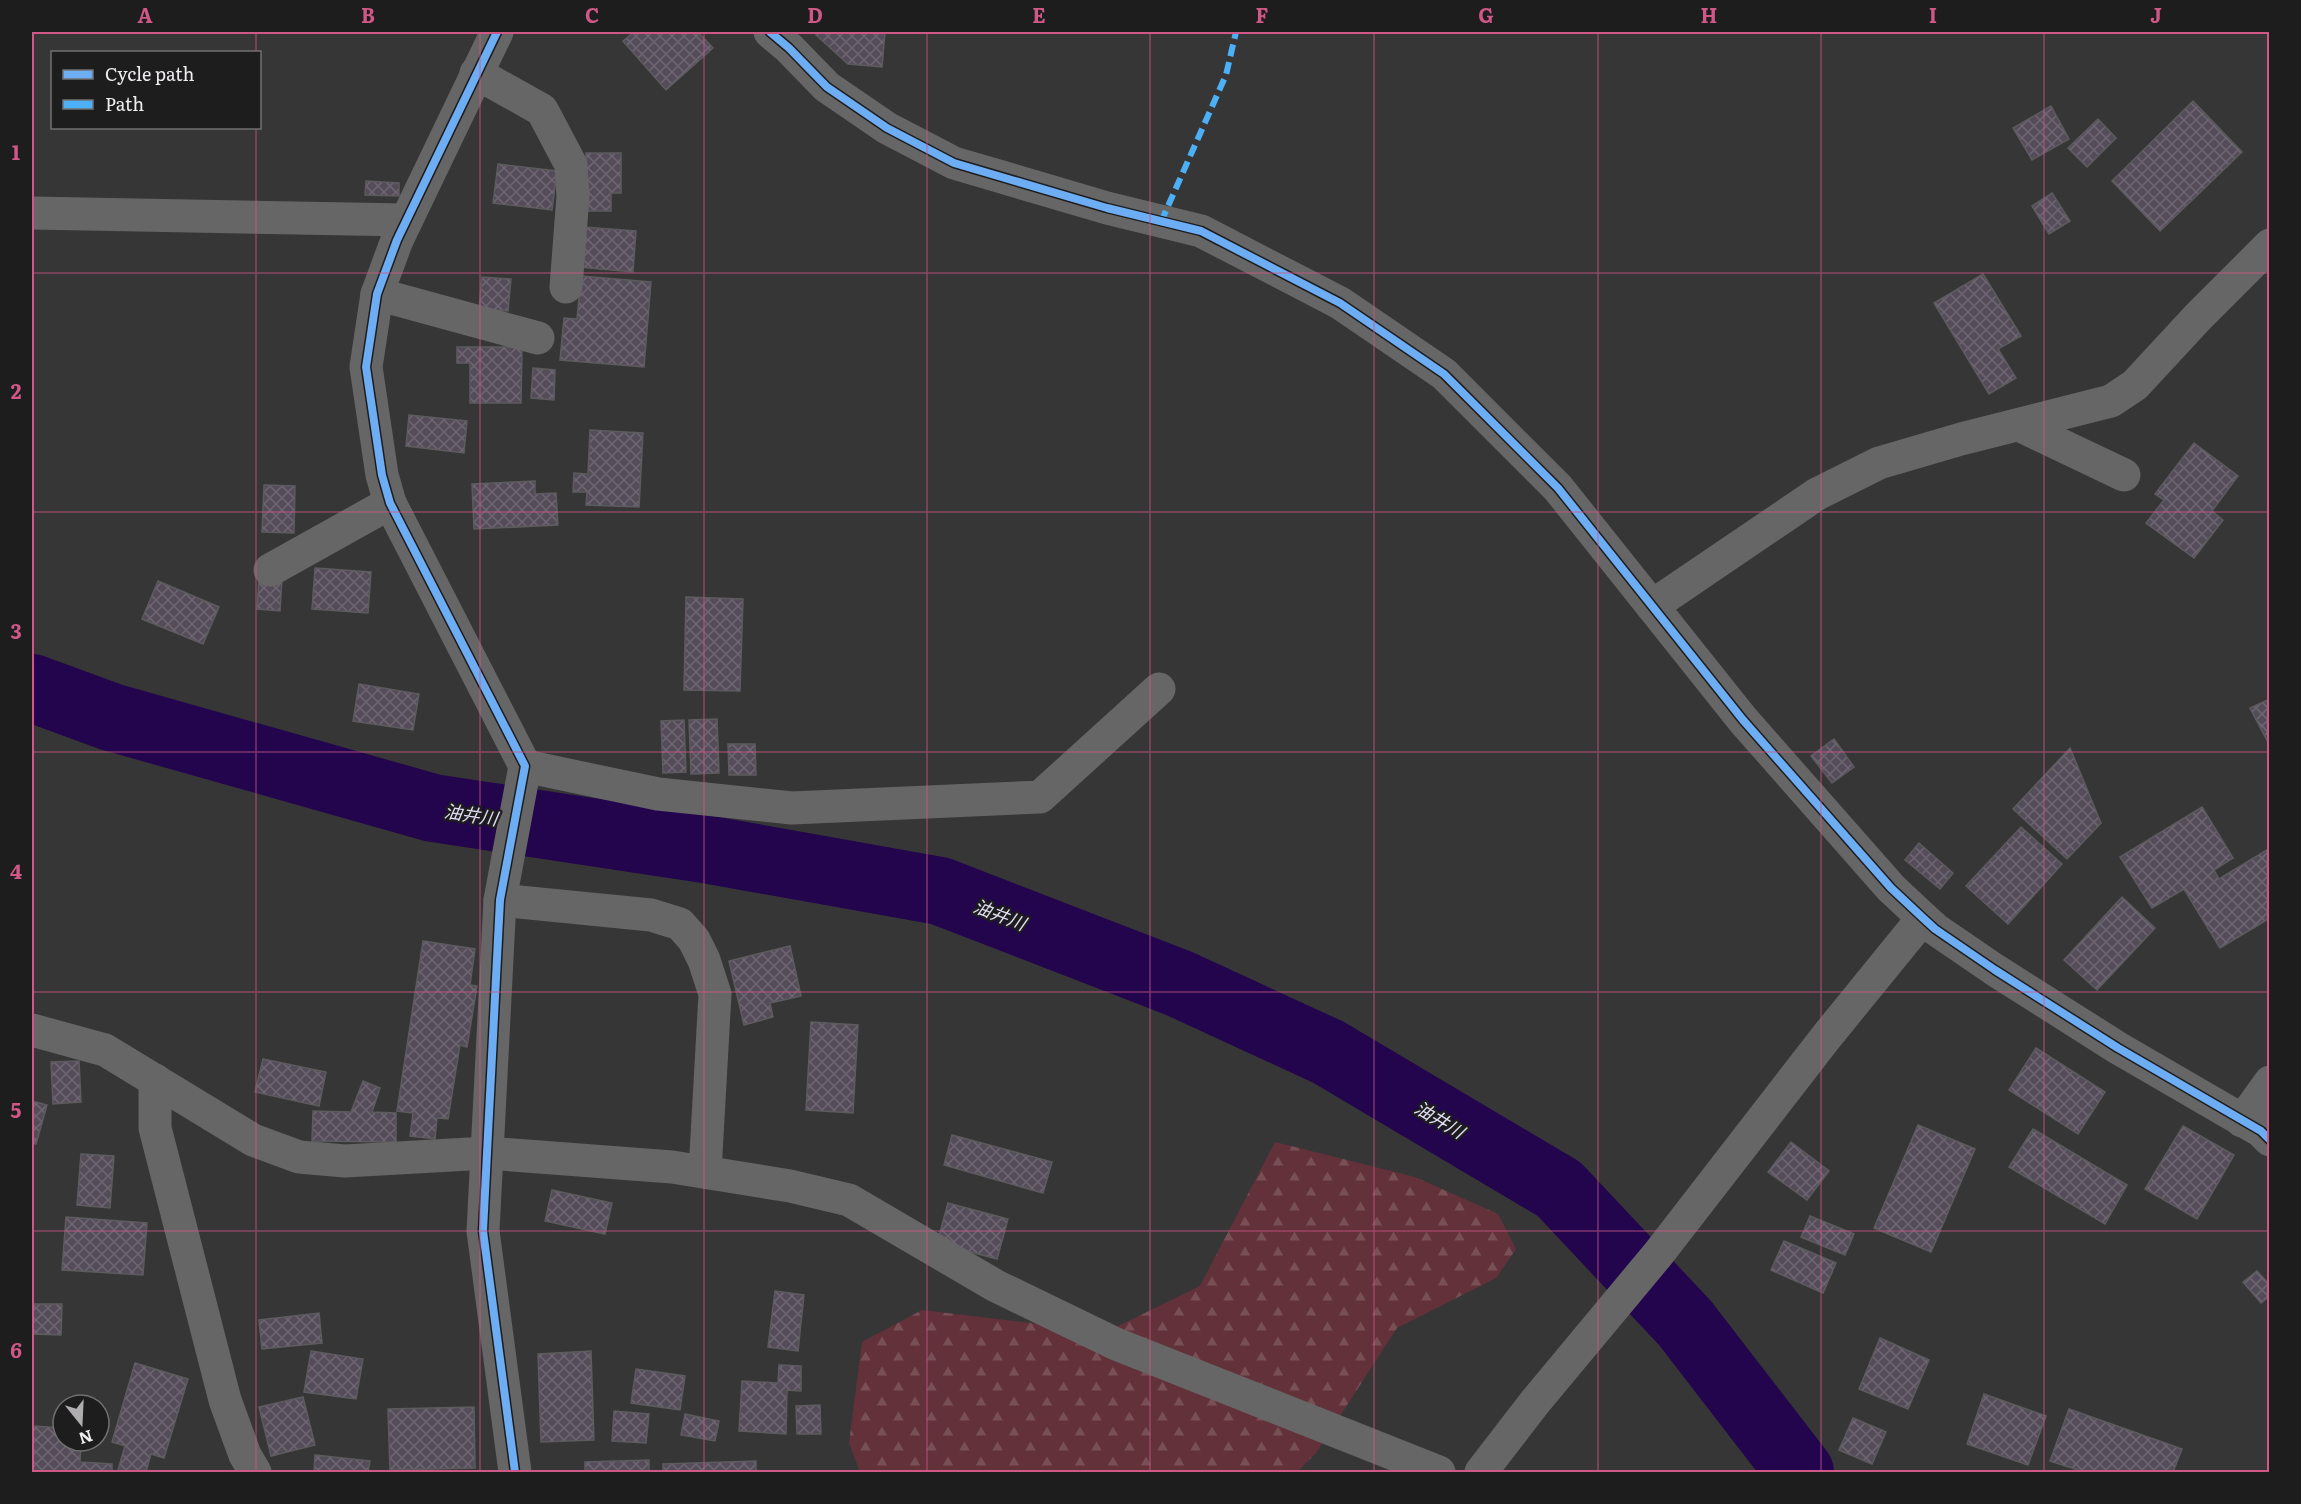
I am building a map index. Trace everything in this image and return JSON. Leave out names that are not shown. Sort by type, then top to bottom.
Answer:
[{"type":"street","points":[[497,32],[406,220],[377,294],[366,367],[380,464],[390,503],[525,766],[502,889],[483,1231],[515,1473]]},
{"type":"street","points":[[771,32],[827,87],[887,129],[954,163],[1107,208],[1201,231],[1340,303],[1444,374],[1558,488],[1751,729],[1891,888],[1923,918],[1995,970],[2118,1048],[2261,1131],[2270,1140]]},
{"type":"street","points":[[476,73],[542,110],[571,165],[573,196],[566,287]]},
{"type":"street","points":[[32,213],[406,220]]},
{"type":"street","points":[[1652,606],[1817,494],[1879,463],[1961,439],[2111,401],[2135,385],[2270,245]]},
{"type":"street","points":[[377,294],[538,338]]},
{"type":"street","points":[[2019,425],[2124,475]]},
{"type":"street","points":[[270,570],[390,503]]},
{"type":"street","points":[[525,766],[658,794],[792,808],[1040,797],[1158,689]]},
{"type":"street","points":[[502,889],[651,915],[680,924],[694,940],[704,960],[715,994],[705,1172]]},
{"type":"street","points":[[1481,1473],[1534,1402],[1659,1253],[1827,1036],[1923,918]]},
{"type":"street","points":[[32,1030],[105,1050],[253,1140],[299,1157],[345,1161],[487,1153],[672,1167],[790,1186],[849,1200],[996,1286],[1116,1344],[1439,1473]]},
{"type":"street","points":[[155,1080],[154,1128],[225,1400],[245,1455],[255,1473]]},
{"type":"street","points":[[2242,1120],[2270,1083]]},
{"type":"green space","points":[[1275,1142],[1415,1177],[1498,1214],[1516,1249],[1496,1278],[1397,1328],[1316,1453],[1297,1472],[860,1472],[849,1443],[862,1342],[922,1310],[1106,1332],[1200,1286]]},
{"type":"building","points":[[634,32],[698,32],[713,48],[666,90],[623,41]]},
{"type":"building","points":[[816,32],[885,32],[882,67],[848,64],[816,35]]},
{"type":"building","points":[[2193,101],[2242,152],[2160,231],[2112,181]]},
{"type":"building","points":[[2051,106],[2069,139],[2032,160],[2013,128]]},
{"type":"building","points":[[2098,119],[2116,138],[2087,167],[2068,148]]},
{"type":"building","points":[[586,153],[621,153],[621,193],[611,193],[611,211],[587,211]]},
{"type":"building","points":[[498,164],[557,171],[552,210],[493,203]]},
{"type":"building","points":[[366,181],[399,183],[399,196],[365,195]]},
{"type":"building","points":[[2052,193],[2070,221],[2049,234],[2032,206]]},
{"type":"building","points":[[583,227],[636,231],[633,272],[579,267]]},
{"type":"building","points":[[1983,274],[2021,336],[1998,349],[2016,378],[1989,394],[1934,303]]},
{"type":"building","points":[[581,276],[651,282],[644,367],[560,360],[564,318],[577,319]]},
{"type":"building","points":[[482,277],[511,279],[508,311],[479,309]]},
{"type":"building","points":[[457,347],[522,347],[521,403],[470,403],[470,363],[457,363]]},
{"type":"building","points":[[533,368],[555,370],[554,400],[531,398]]},
{"type":"building","points":[[409,415],[467,421],[464,453],[406,446]]},
{"type":"building","points":[[590,430],[643,433],[639,507],[586,505],[587,492],[573,492],[574,473],[588,474]]},
{"type":"building","points":[[2194,443],[2238,476],[2212,511],[2223,520],[2194,558],[2146,523],[2164,500],[2155,494]]},
{"type":"building","points":[[535,481],[535,494],[556,493],[558,525],[474,529],[472,484]]},
{"type":"building","points":[[264,485],[295,486],[294,533],[262,532]]},
{"type":"building","points":[[315,568],[371,572],[368,613],[312,609]]},
{"type":"building","points":[[259,578],[282,579],[280,611],[257,609]]},
{"type":"building","points":[[158,581],[219,607],[203,644],[142,619]]},
{"type":"building","points":[[686,597],[743,599],[740,691],[684,690]]},
{"type":"building","points":[[359,684],[419,694],[413,730],[353,721]]},
{"type":"building","points":[[2270,699],[2270,746],[2250,708]]},
{"type":"building","points":[[717,719],[719,773],[691,774],[689,720]]},
{"type":"building","points":[[684,720],[686,772],[663,773],[661,721]]},
{"type":"building","points":[[1834,739],[1854,767],[1832,783],[1811,756]]},
{"type":"building","points":[[728,744],[755,744],[756,775],[729,775]]},
{"type":"building","points":[[2070,748],[2101,823],[2067,859],[2013,809]]},
{"type":"building","points":[[2202,807],[2233,858],[2214,870],[2219,879],[2270,848],[2270,918],[2220,948],[2184,889],[2152,908],[2120,857]]},
{"type":"building","points":[[2021,827],[2062,864],[2008,924],[1966,886]]},
{"type":"building","points":[[1919,843],[1953,873],[1940,889],[1905,860]]},
{"type":"building","points":[[2122,897],[2155,928],[2097,990],[2064,960]]},
{"type":"building","points":[[423,941],[475,949],[470,985],[477,986],[467,1047],[460,1045],[448,1119],[437,1118],[435,1139],[410,1136],[413,1113],[397,1111]]},
{"type":"building","points":[[790,946],[801,996],[770,1003],[773,1017],[744,1025],[729,961]]},
{"type":"building","points":[[811,1022],[858,1025],[853,1113],[806,1110]]},
{"type":"building","points":[[2036,1048],[2105,1092],[2078,1134],[2009,1090]]},
{"type":"building","points":[[263,1059],[326,1072],[319,1106],[255,1092]]},
{"type":"building","points":[[79,1061],[81,1102],[53,1104],[51,1062]]},
{"type":"building","points":[[363,1081],[380,1088],[372,1112],[396,1113],[396,1142],[312,1141],[313,1111],[351,1112]]},
{"type":"building","points":[[32,1101],[47,1105],[36,1144],[32,1143]]},
{"type":"building","points":[[1918,1125],[1975,1149],[1931,1252],[1874,1228]]},
{"type":"building","points":[[2183,1126],[2234,1155],[2197,1219],[2145,1189]]},
{"type":"building","points":[[2033,1129],[2127,1185],[2105,1224],[2009,1167]]},
{"type":"building","points":[[952,1135],[1052,1162],[1043,1193],[944,1165]]},
{"type":"building","points":[[1791,1142],[1829,1171],[1807,1200],[1768,1172]]},
{"type":"building","points":[[81,1154],[114,1156],[110,1208],[77,1205]]},
{"type":"building","points":[[552,1190],[612,1203],[605,1234],[545,1221]]},
{"type":"building","points":[[948,1203],[1008,1219],[997,1259],[937,1243]]},
{"type":"building","points":[[1810,1216],[1854,1234],[1845,1255],[1801,1237]]},
{"type":"building","points":[[66,1217],[147,1223],[143,1275],[62,1270]]},
{"type":"building","points":[[1784,1241],[1836,1263],[1823,1293],[1771,1270]]},
{"type":"building","points":[[2257,1271],[2270,1285],[2270,1296],[2261,1303],[2243,1282]]},
{"type":"building","points":[[775,1291],[804,1295],[798,1351],[768,1347]]},
{"type":"building","points":[[32,1304],[62,1304],[61,1335],[32,1334]]},
{"type":"building","points":[[319,1313],[322,1343],[262,1349],[259,1320]]},
{"type":"building","points":[[1880,1338],[1929,1360],[1908,1409],[1859,1389]]},
{"type":"building","points":[[311,1351],[363,1359],[356,1399],[304,1392]]},
{"type":"building","points":[[591,1351],[594,1440],[541,1442],[538,1354]]},
{"type":"building","points":[[135,1363],[188,1379],[164,1458],[151,1454],[146,1472],[118,1470],[125,1446],[112,1442]]},
{"type":"building","points":[[779,1365],[801,1366],[801,1391],[787,1390],[786,1434],[739,1431],[742,1381],[778,1383]]},
{"type":"building","points":[[636,1369],[685,1376],[680,1410],[631,1403]]},
{"type":"building","points":[[1984,1394],[2046,1416],[2028,1465],[1967,1444]]},
{"type":"building","points":[[303,1397],[315,1445],[271,1456],[259,1407]]},
{"type":"building","points":[[820,1405],[821,1434],[797,1434],[796,1406]]},
{"type":"building","points":[[474,1407],[475,1468],[390,1470],[388,1409]]},
{"type":"building","points":[[2069,1409],[2182,1449],[2173,1472],[2084,1472],[2050,1461]]},
{"type":"building","points":[[614,1411],[649,1414],[646,1443],[612,1441]]},
{"type":"building","points":[[685,1414],[719,1421],[715,1441],[681,1435]]},
{"type":"building","points":[[1853,1418],[1886,1432],[1872,1464],[1839,1450]]},
{"type":"building","points":[[32,1426],[51,1427],[51,1453],[80,1453],[80,1462],[112,1464],[112,1472],[32,1472]]},
{"type":"building","points":[[315,1455],[370,1461],[368,1472],[314,1472]]},
{"type":"building","points":[[649,1460],[649,1472],[585,1472],[585,1462]]},
{"type":"building","points":[[756,1461],[756,1472],[663,1472],[663,1464]]},
{"type":"waterway","name":"油井川","points":[[32,688],[111,717],[433,808],[710,850],[940,891],[1178,983],[1328,1052],[1559,1189],[1685,1323],[1800,1472]]},
{"type":"marked path","points":[[1161,222],[1226,75],[1236,32]]},
{"type":"cycle path","points":[[497,32],[397,240],[377,294],[366,367],[382,475],[390,503],[525,766],[500,900],[483,1231],[515,1472]]},
{"type":"cycle path","points":[[770,32],[827,87],[887,128],[954,163],[1107,208],[1201,231],[1340,303],[1444,374],[1558,488],[1743,720],[1891,888],[1923,918],[1935,929],[1995,970],[2118,1048],[2261,1131],[2270,1140]]}]
